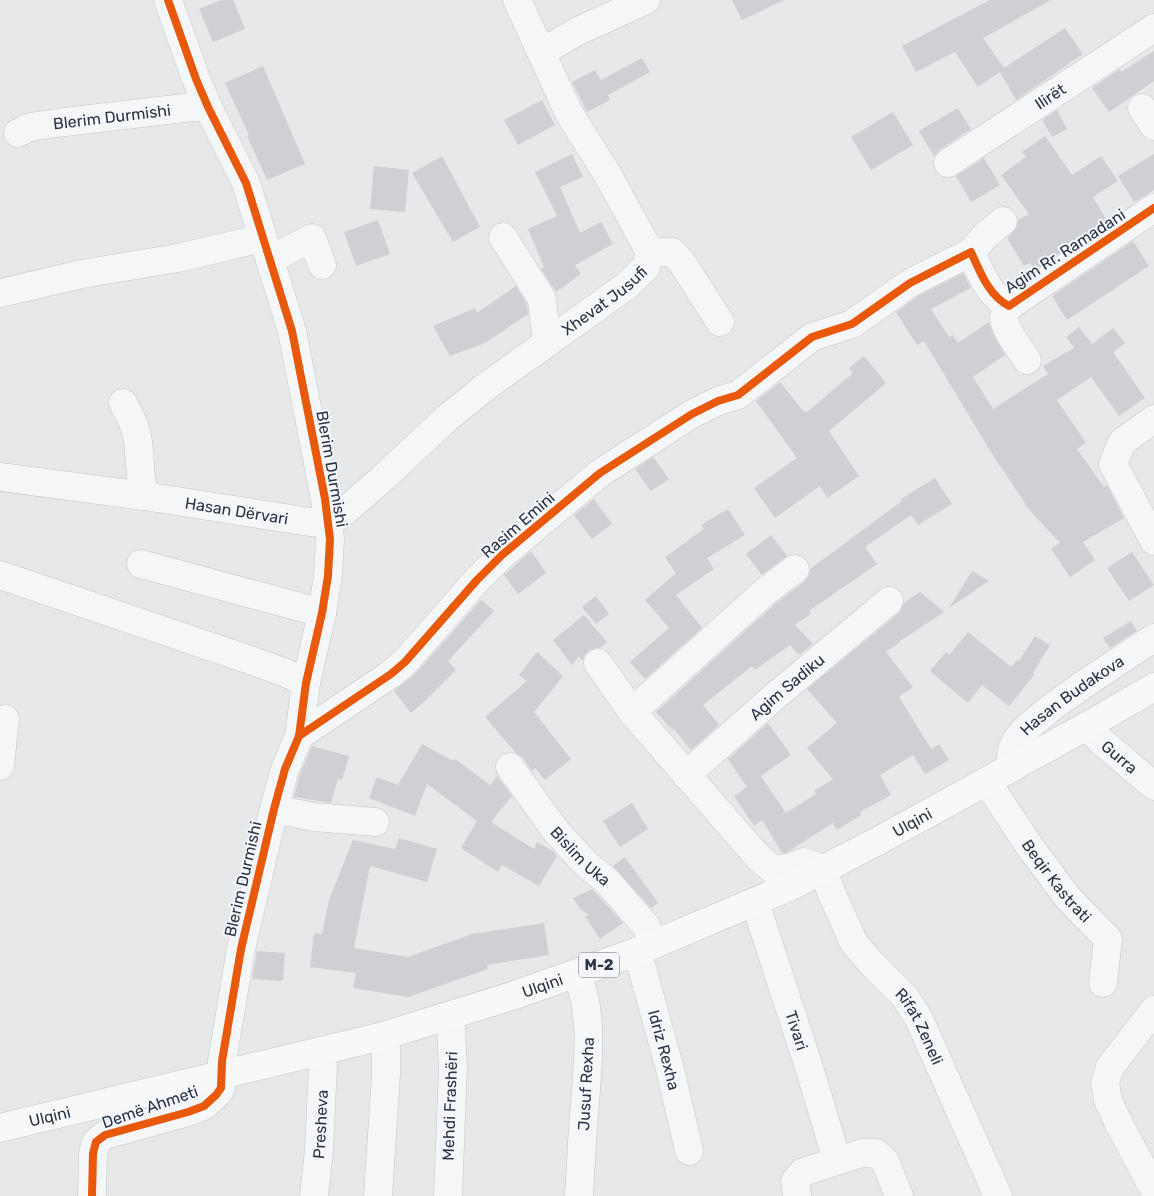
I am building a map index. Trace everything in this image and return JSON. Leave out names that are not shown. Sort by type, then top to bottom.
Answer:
[{"type":"main road","name":"Ulqini","points":[[0,1128],[383,1036],[448,1017],[576,974],[755,902],[823,869],[932,813],[1154,687]]},
{"type":"street","name":"Blerim Durmishi","points":[[168,0],[196,79],[246,183],[292,332],[330,538],[328,576],[322,613],[305,689],[299,736],[285,769],[274,809],[241,949],[222,1061],[222,1076]]},
{"type":"street","name":"Xhevat Jusufi","points":[[328,522],[340,516],[354,504],[425,438],[484,388],[625,287],[646,267],[650,252],[606,172],[569,113],[517,0]]},
{"type":"street","points":[[542,52],[576,32],[646,0]]},
{"type":"street","name":"Ilirët","points":[[948,163],[1154,28]]},
{"type":"street","name":"Blerim Durmishi","points":[[18,133],[30,127],[57,123],[208,107]]},
{"type":"street","name":"Agim Rr. Ramadani","points":[[1027,360],[1004,319],[1009,306],[1154,208]]},
{"type":"street","points":[[971,252],[984,236],[1003,221]]},
{"type":"street","points":[[503,236],[542,299],[547,343]]},
{"type":"street","points":[[0,293],[82,274],[178,258],[267,249],[312,238],[322,265]]},
{"type":"street","points":[[650,252],[672,252],[681,261],[720,322]]},
{"type":"street","name":"Agim Rr. Ramadani","points":[[971,252],[985,281],[999,299],[1009,306]]},
{"type":"street","name":"Rasim Emini","points":[[299,736],[391,674],[405,662],[477,580],[502,555],[600,473],[692,414],[718,401],[738,395],[812,337],[852,324],[910,283],[971,252]]},
{"type":"street","points":[[123,403],[130,415],[137,435],[144,496]]},
{"type":"street","points":[[1154,420],[1122,442],[1113,464],[1154,541]]},
{"type":"street","name":"Hasan Dërvari","points":[[0,477],[144,496],[310,522],[328,522]]},
{"type":"street","points":[[141,564],[322,613]]},
{"type":"street","points":[[632,712],[767,590],[795,570]]},
{"type":"street","points":[[0,575],[286,673],[305,689]]},
{"type":"street","name":"Agim Sadiku","points":[[686,774],[774,697],[889,601]]},
{"type":"street","name":"Hasan Budakova","points":[[1014,767],[1010,759],[1012,748],[1027,728],[1055,705],[1154,638]]},
{"type":"street","points":[[598,663],[632,712],[759,858],[772,869],[789,868],[804,862],[823,869]]},
{"type":"street","points":[[218,666],[305,689]]},
{"type":"street","points":[[0,766],[5,719]]},
{"type":"street","name":"Gurra","points":[[1087,726],[1100,741],[1154,786]]},
{"type":"street","name":"Bislim Uka","points":[[510,767],[555,830],[587,865],[607,882],[646,926],[645,947]]},
{"type":"street","name":"Beqir Kastrati","points":[[987,782],[1030,847],[1063,891],[1108,939],[1103,983]]},
{"type":"street","name":"Blerim Durmishi","points":[[274,809],[314,817],[375,822]]},
{"type":"street","name":"Rifat Zeneli","points":[[823,869],[854,943],[870,963],[905,997],[919,1019],[998,1196]]},
{"type":"street","name":"Tivari","points":[[755,902],[837,1160]]},
{"type":"street","name":"Idriz Rexha","points":[[645,947],[642,968],[671,1073],[689,1151]]},
{"type":"street","name":"Jusuf Rexha","points":[[576,974],[583,989],[587,1008],[589,1041],[579,1196]]},
{"type":"street","points":[[1153,1015],[1110,1067],[1105,1083],[1108,1100],[1154,1189]]},
{"type":"street","name":"Mehdi Frashëri","points":[[448,1017],[451,1029],[453,1068],[448,1196]]},
{"type":"street","points":[[378,1196],[386,1074],[386,1048],[383,1036]]},
{"type":"street","name":"Presheva","points":[[314,1196],[319,1150],[323,1065],[321,1052]]},
{"type":"street","name":"Demë Ahmeti","points":[[92,1196],[93,1153],[96,1142],[105,1135],[204,1106],[216,1096],[220,1088],[222,1076]]},
{"type":"street","points":[[797,1196],[795,1181],[803,1172],[862,1153],[876,1152],[885,1161],[899,1196]]},
{"type":"building","points":[[221,0],[233,0],[245,29],[213,42],[199,9]]},
{"type":"building","points":[[732,0],[784,0],[742,20]]},
{"type":"building","points":[[990,0],[1051,0],[983,38],[1004,68],[1065,28],[1083,54],[1016,100],[1000,72],[978,87],[955,52],[916,72],[902,46]]},
{"type":"building","points":[[1154,51],[1154,81],[1109,112],[1092,88],[1120,69],[1121,72]]},
{"type":"building","points":[[642,58],[650,72],[608,95],[610,100],[587,112],[572,82],[595,70],[601,80]]},
{"type":"building","points":[[263,66],[305,164],[267,180],[225,83]]},
{"type":"building","points":[[542,100],[555,125],[518,145],[504,120]]},
{"type":"building","points":[[958,108],[971,129],[939,150],[934,156],[919,131]]},
{"type":"building","points":[[1057,110],[1067,129],[1052,137],[1042,120]]},
{"type":"building","points":[[893,112],[913,145],[871,170],[851,137]]},
{"type":"building","points":[[1045,136],[1072,175],[1101,156],[1118,181],[1093,197],[1107,221],[1035,270],[1030,263],[1024,266],[1007,238],[1017,227],[1018,220],[1029,214],[1001,175],[1026,157],[1022,152]]},
{"type":"building","points":[[572,154],[583,177],[560,187],[580,233],[601,222],[613,244],[575,265],[581,274],[556,292],[541,269],[544,267],[528,229],[557,216],[535,172]]},
{"type":"building","points":[[1154,154],[1154,190],[1134,202],[1118,176]]},
{"type":"building","points":[[442,156],[480,227],[453,242],[412,173]]},
{"type":"building","points":[[984,158],[1000,185],[971,202],[956,176]]},
{"type":"building","points":[[374,166],[409,170],[405,212],[370,209]]},
{"type":"building","points":[[378,220],[390,254],[356,266],[344,232]]},
{"type":"building","points":[[1133,241],[1149,266],[1067,320],[1052,296]]},
{"type":"building","points":[[963,273],[971,288],[931,309],[949,337],[953,335],[958,343],[989,322],[993,334],[1005,355],[973,377],[993,409],[1048,374],[1043,366],[1074,348],[1066,337],[1079,327],[1092,344],[1113,328],[1125,343],[1113,352],[1145,398],[1119,416],[1091,377],[1057,400],[1086,443],[1077,449],[1104,487],[1107,485],[1124,518],[1083,542],[1095,560],[1070,577],[1051,549],[1060,543],[1024,504],[924,341],[917,345],[896,312],[918,296]]},
{"type":"building","points":[[516,286],[527,304],[528,314],[485,343],[450,356],[433,326],[475,308],[477,313]]},
{"type":"building","points":[[864,356],[886,383],[829,431],[859,476],[827,498],[820,486],[775,518],[754,488],[797,458],[756,401],[780,382],[804,412],[807,412],[853,373],[849,368]]},
{"type":"building","points":[[653,457],[669,479],[651,491],[635,469]]},
{"type":"building","points":[[935,478],[952,504],[918,525],[911,515],[865,547],[877,564],[809,611],[811,614],[795,625],[813,644],[799,655],[790,645],[755,670],[752,666],[703,705],[719,725],[691,750],[674,729],[672,730],[656,712],[777,602],[804,582],[809,576],[810,569],[902,501],[901,499]]},
{"type":"building","points":[[594,499],[612,524],[592,539],[574,515]]},
{"type":"building","points":[[728,509],[745,535],[707,558],[714,569],[676,595],[702,628],[645,679],[630,662],[669,628],[645,600],[676,573],[665,557],[704,529],[701,525]]},
{"type":"building","points":[[771,535],[787,556],[762,575],[746,554]]},
{"type":"building","points":[[531,551],[546,573],[518,594],[504,575]]},
{"type":"building","points":[[1132,552],[1154,585],[1129,601],[1107,568]]},
{"type":"building","points":[[972,571],[989,581],[949,608]]},
{"type":"building","points":[[920,592],[944,612],[886,652],[913,687],[899,697],[931,749],[939,744],[949,760],[925,774],[913,755],[880,775],[891,795],[860,812],[861,815],[837,830],[833,823],[786,853],[782,853],[762,820],[754,826],[734,796],[747,787],[728,759],[768,723],[791,755],[761,776],[786,813],[816,794],[814,791],[833,779],[807,748],[837,723],[807,689],[899,613],[904,603]]},
{"type":"building","points":[[596,596],[609,614],[596,624],[582,607]]},
{"type":"building","points":[[481,600],[494,611],[448,661],[456,670],[411,713],[394,691],[417,672]]},
{"type":"building","points":[[584,615],[607,642],[600,648],[589,650],[584,656],[583,661],[579,656],[572,665],[553,640]]},
{"type":"building","points":[[1131,621],[1137,631],[1110,648],[1103,638]]},
{"type":"building","points":[[968,632],[1011,667],[1017,660],[1019,661],[1035,636],[1050,645],[1033,673],[1035,674],[1009,706],[982,685],[968,703],[930,671],[946,652],[949,655]]},
{"type":"building","points":[[537,652],[563,676],[534,712],[571,759],[545,780],[535,768],[532,771],[523,758],[516,753],[485,717],[527,681],[519,675]]},
{"type":"building","points":[[422,744],[453,761],[455,759],[490,785],[497,776],[512,796],[491,822],[534,849],[537,842],[553,851],[557,856],[539,886],[502,865],[498,872],[461,848],[477,821],[427,784],[415,816],[369,798],[377,777],[398,785]]},
{"type":"building","points":[[312,746],[349,756],[342,780],[338,779],[331,803],[294,797],[300,774]]},
{"type":"building","points":[[632,803],[648,829],[620,847],[603,821]]},
{"type":"building","points":[[399,838],[437,849],[427,882],[370,866],[354,948],[408,957],[472,934],[544,923],[549,955],[487,965],[488,969],[408,997],[353,988],[356,973],[310,967],[314,933],[322,934],[329,900],[353,840],[395,849]]},
{"type":"building","points":[[625,857],[658,903],[651,908],[613,866]]},
{"type":"building","points":[[592,889],[623,923],[600,939],[585,916],[590,915],[581,910],[573,898]]},
{"type":"building","points":[[257,951],[285,953],[283,981],[252,979]]},
{"type":"cycle path","points":[[92,1196],[93,1153],[96,1142],[105,1135],[204,1106],[221,1088],[222,1061],[241,949],[274,809],[285,769],[299,736],[306,683],[322,613],[328,576],[330,539],[325,499],[292,331],[246,183],[196,79],[168,0]]},
{"type":"cycle path","points":[[299,736],[391,674],[405,662],[477,580],[502,555],[600,473],[692,414],[718,401],[738,395],[812,337],[852,324],[910,283],[971,252],[991,290],[1002,302],[1009,306],[1154,208]]}]
